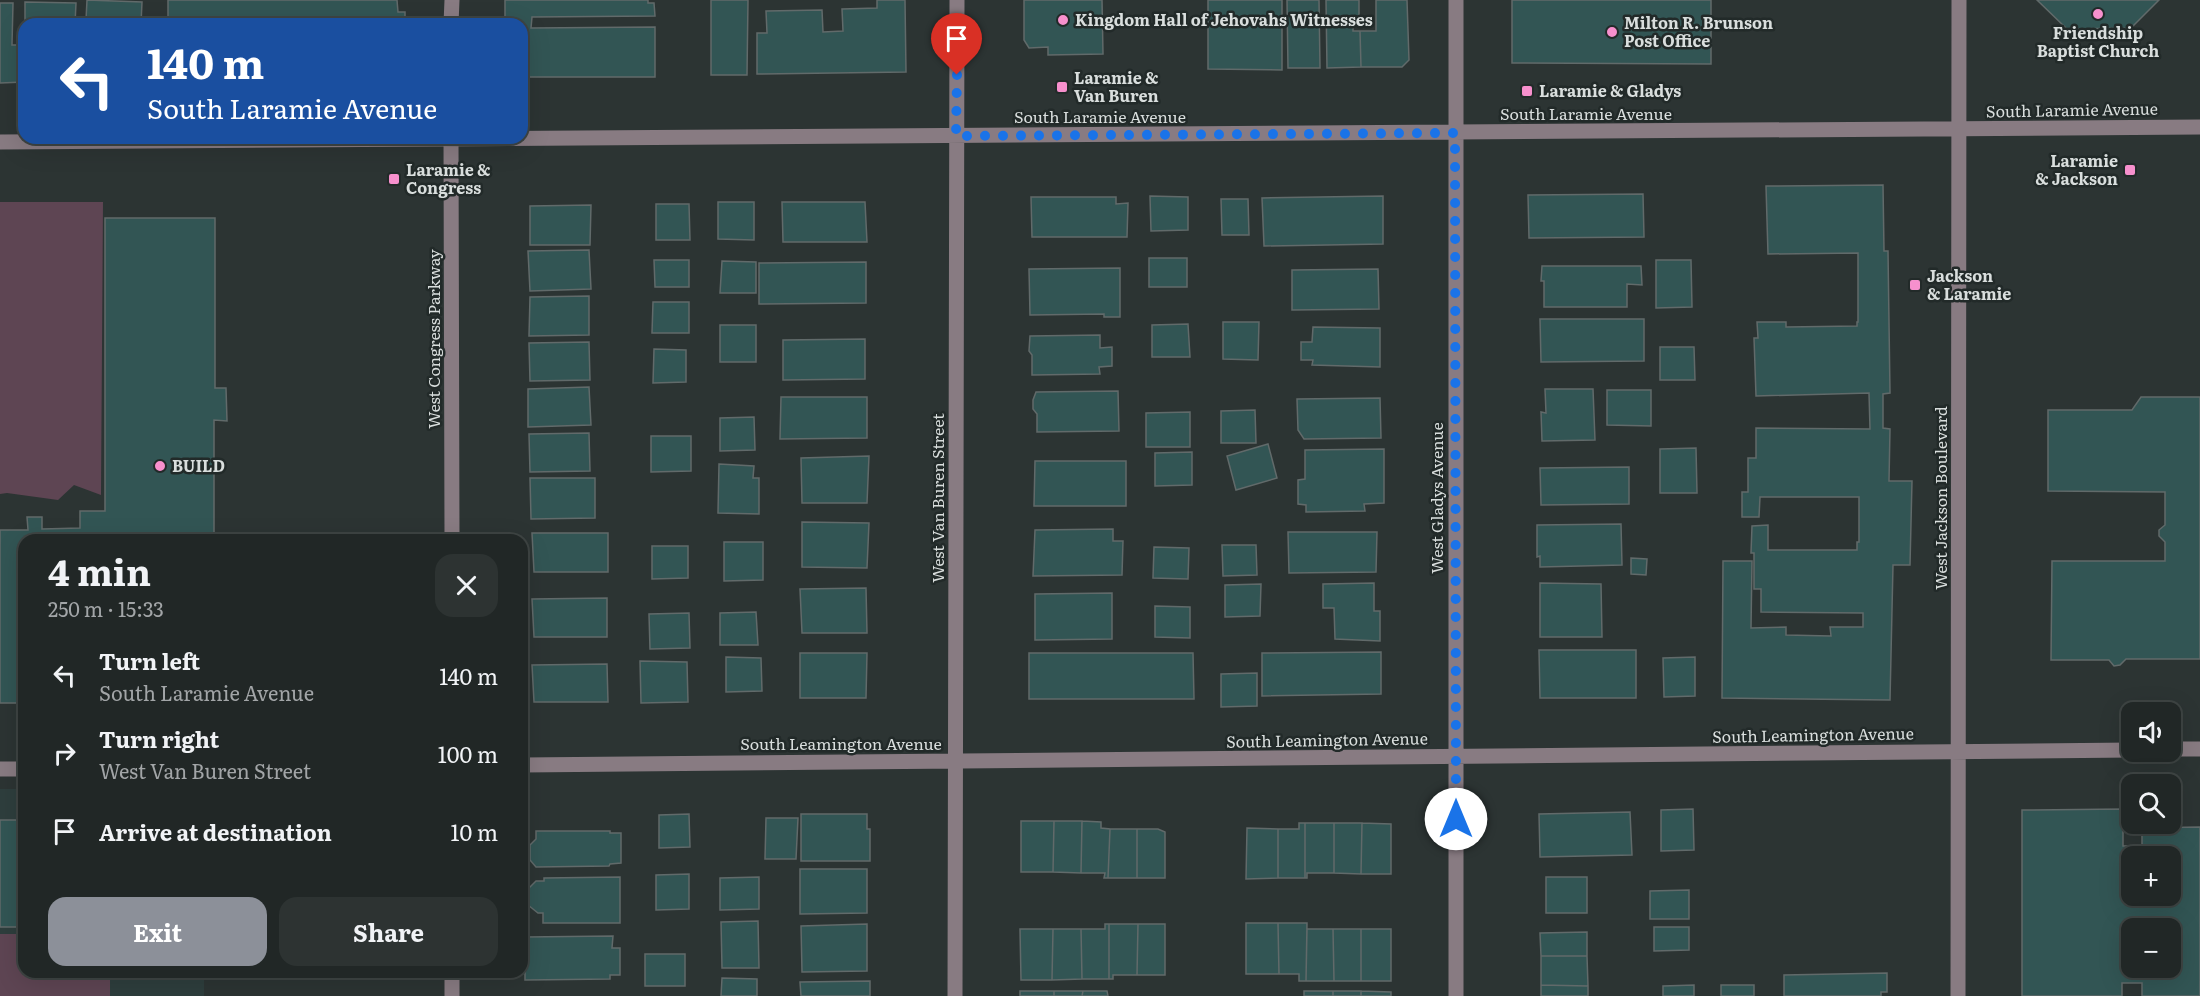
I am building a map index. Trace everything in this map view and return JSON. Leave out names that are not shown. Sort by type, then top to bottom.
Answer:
[{"type":"street","points":[[452,0],[452,18]]},
{"type":"street","name":"West Van Buren Street","points":[[955,996],[957,0]]},
{"type":"street","name":"West Gladys Avenue","points":[[1456,0],[1456,996]]},
{"type":"street","name":"West Jackson Boulevard","points":[[1958,996],[1959,0]]},
{"type":"street","name":"South Laramie Avenue","points":[[528,139],[2200,127]]},
{"type":"street","name":"South Laramie Avenue","points":[[0,142],[18,142]]},
{"type":"street","name":"West Congress Parkway","points":[[451,144],[452,534]]},
{"type":"street","points":[[2181,749],[2200,749]]},
{"type":"street","name":"South Leamington Avenue","points":[[528,765],[2121,750]]},
{"type":"street","points":[[0,769],[18,769]]},
{"type":"street","points":[[452,978],[452,996]]},
{"type":"shaded area","points":[[0,202],[103,202],[101,495],[74,485],[58,500],[0,494]]},
{"type":"shaded area","points":[[0,789],[18,789],[18,978],[204,978],[204,996],[0,996]]},
{"type":"shaded area","points":[[0,934],[18,934],[18,978],[110,978],[110,996],[0,996]]},
{"type":"building","points":[[87,0],[142,2],[141,18],[86,18]]},
{"type":"building","points":[[168,0],[397,0],[398,12],[405,12],[405,18],[168,18]]},
{"type":"building","points":[[505,0],[648,0],[648,3],[654,3],[655,16],[532,17],[531,28],[655,27],[655,77],[528,77],[528,18],[505,18]]},
{"type":"building","points":[[711,0],[748,0],[747,75],[711,75]]},
{"type":"building","points":[[877,0],[905,0],[906,72],[757,74],[757,33],[767,33],[766,11],[822,10],[823,32],[843,31],[842,9],[877,8]]},
{"type":"building","name":"Kingdom Hall of Jehovahs Witnesses","points":[[1024,0],[1102,0],[1103,54],[1048,55],[1048,47],[1029,48],[1024,40]]},
{"type":"building","points":[[1208,0],[1282,0],[1282,70],[1208,69]]},
{"type":"building","points":[[1287,0],[1319,0],[1320,68],[1288,68]]},
{"type":"building","points":[[1326,0],[1359,0],[1359,21],[1353,21],[1353,31],[1360,31],[1361,67],[1327,68]]},
{"type":"building","points":[[1376,0],[1407,0],[1409,60],[1402,67],[1361,67],[1360,31],[1376,31]]},
{"type":"building","name":"Milton R. Brunson Post Office","points":[[1512,0],[1711,0],[1711,64],[1512,63]]},
{"type":"building","name":"Friendship Baptist Church","points":[[2037,0],[2159,0],[2131,28],[2067,29]]},
{"type":"building","points":[[25,2],[76,3],[75,18],[25,18]]},
{"type":"building","points":[[0,3],[13,3],[12,45],[18,45],[18,82],[0,83]]},
{"type":"building","points":[[1883,185],[1884,251],[1888,251],[1890,393],[1883,394],[1883,428],[1890,429],[1889,481],[1912,481],[1910,565],[1893,565],[1890,700],[1722,698],[1723,561],[1752,561],[1751,628],[1786,627],[1786,635],[1831,636],[1830,627],[1863,627],[1863,613],[1761,612],[1761,589],[1754,589],[1754,553],[1751,553],[1752,526],[1768,525],[1768,550],[1857,550],[1859,497],[1760,497],[1759,517],[1742,517],[1742,492],[1748,492],[1748,458],[1756,458],[1756,428],[1870,429],[1869,393],[1756,396],[1754,338],[1758,338],[1757,322],[1786,322],[1786,327],[1857,326],[1858,322],[1858,253],[1768,254],[1766,186]]},
{"type":"building","points":[[1643,194],[1644,237],[1529,238],[1528,195]]},
{"type":"building","points":[[1150,196],[1188,197],[1188,230],[1151,231]]},
{"type":"building","points":[[1383,196],[1383,244],[1264,246],[1262,198]]},
{"type":"building","points":[[1031,197],[1116,197],[1116,204],[1128,203],[1127,237],[1032,237]]},
{"type":"building","points":[[1221,199],[1248,199],[1249,235],[1222,235]]},
{"type":"building","points":[[718,202],[754,202],[754,240],[718,239]]},
{"type":"building","points":[[782,202],[865,202],[867,242],[783,242]]},
{"type":"building","points":[[656,204],[689,204],[690,240],[656,240]]},
{"type":"building","points":[[591,205],[590,245],[530,245],[530,206]]},
{"type":"building","name":"BUILD","points":[[105,218],[215,218],[215,388],[226,388],[227,421],[214,420],[214,534],[18,534],[18,703],[0,703],[0,530],[28,530],[27,517],[42,517],[42,529],[80,528],[80,511],[105,511]]},
{"type":"building","points":[[589,250],[591,289],[530,291],[528,251]]},
{"type":"building","points":[[1149,258],[1187,258],[1187,287],[1149,287]]},
{"type":"building","points":[[654,260],[689,260],[689,287],[655,287]]},
{"type":"building","points":[[1656,260],[1691,260],[1692,307],[1656,308]]},
{"type":"building","points":[[722,261],[756,262],[756,293],[720,293]]},
{"type":"building","points":[[866,262],[866,303],[759,304],[759,263]]},
{"type":"building","points":[[1542,266],[1641,266],[1642,285],[1627,284],[1627,307],[1544,307]]},
{"type":"building","points":[[1120,268],[1120,317],[1104,317],[1104,314],[1030,315],[1029,269]]},
{"type":"building","points":[[1378,269],[1379,309],[1292,310],[1292,270]]},
{"type":"building","points":[[589,296],[589,335],[529,336],[530,297]]},
{"type":"building","points":[[653,302],[689,302],[689,333],[652,333]]},
{"type":"building","points":[[1540,319],[1644,319],[1644,361],[1541,362]]},
{"type":"building","points":[[1223,322],[1259,322],[1258,360],[1223,359]]},
{"type":"building","points":[[1188,324],[1190,357],[1152,357],[1152,325]]},
{"type":"building","points":[[720,325],[756,325],[756,362],[720,362]]},
{"type":"building","points":[[1313,327],[1380,328],[1380,367],[1312,365],[1313,360],[1301,360],[1301,342],[1312,342]]},
{"type":"building","points":[[1100,335],[1100,348],[1112,347],[1112,366],[1099,367],[1100,374],[1032,375],[1030,336]]},
{"type":"building","points":[[865,339],[865,379],[783,380],[783,340]]},
{"type":"building","points":[[589,342],[590,380],[530,381],[529,343]]},
{"type":"building","points":[[1660,347],[1694,347],[1695,380],[1660,380]]},
{"type":"building","points":[[654,349],[686,350],[686,382],[653,383]]},
{"type":"building","points":[[589,387],[591,425],[528,427],[528,389]]},
{"type":"building","points":[[1545,389],[1593,389],[1595,440],[1542,441],[1541,412],[1546,413]]},
{"type":"building","points":[[1607,390],[1651,390],[1651,426],[1607,425]]},
{"type":"building","points":[[1118,391],[1119,431],[1037,432],[1037,414],[1033,409],[1036,392]]},
{"type":"building","points":[[781,397],[867,397],[867,438],[780,439]]},
{"type":"building","points":[[2141,397],[2200,397],[2200,659],[2126,659],[2120,665],[2114,666],[2109,660],[2051,660],[2052,561],[2165,561],[2165,542],[2159,536],[2159,530],[2165,525],[2165,492],[2048,491],[2048,410],[2132,410]]},
{"type":"building","points":[[1380,398],[1381,438],[1304,439],[1298,430],[1297,399]]},
{"type":"building","points":[[1255,410],[1256,443],[1221,443],[1221,411]]},
{"type":"building","points":[[1190,412],[1190,447],[1146,447],[1146,413]]},
{"type":"building","points":[[754,417],[755,450],[720,451],[720,418]]},
{"type":"building","points":[[589,433],[590,471],[530,472],[529,434]]},
{"type":"building","points":[[651,436],[691,436],[691,471],[651,472]]},
{"type":"building","points":[[1268,444],[1277,478],[1236,490],[1227,456]]},
{"type":"building","points":[[1696,448],[1697,493],[1660,493],[1660,449]]},
{"type":"building","points":[[1384,449],[1384,503],[1364,504],[1365,511],[1306,512],[1306,505],[1298,504],[1298,480],[1305,479],[1305,450]]},
{"type":"building","points":[[1192,452],[1192,485],[1155,486],[1155,453]]},
{"type":"building","points":[[869,456],[867,503],[802,503],[801,458]]},
{"type":"building","points":[[1035,461],[1126,461],[1126,506],[1034,506]]},
{"type":"building","points":[[719,464],[754,466],[753,478],[759,478],[759,514],[718,513]]},
{"type":"building","points":[[1629,467],[1629,504],[1541,505],[1540,468]]},
{"type":"building","points":[[530,478],[595,478],[595,518],[531,519]]},
{"type":"building","points":[[802,522],[869,523],[867,568],[802,567]]},
{"type":"building","points":[[1621,524],[1622,565],[1540,567],[1540,556],[1537,557],[1537,525]]},
{"type":"building","points":[[1113,529],[1113,541],[1123,541],[1122,575],[1033,576],[1035,530]]},
{"type":"building","points":[[1288,532],[1377,532],[1376,572],[1289,573]]},
{"type":"building","points":[[532,533],[608,533],[608,572],[534,572]]},
{"type":"building","points":[[724,542],[763,542],[763,580],[724,581]]},
{"type":"building","points":[[1222,545],[1256,545],[1257,575],[1223,576]]},
{"type":"building","points":[[652,546],[688,546],[688,578],[652,579]]},
{"type":"building","points":[[1154,547],[1189,548],[1188,579],[1153,578]]},
{"type":"building","points":[[1631,558],[1647,559],[1646,575],[1631,574]]},
{"type":"building","points":[[1374,583],[1374,611],[1380,611],[1380,641],[1335,639],[1334,608],[1323,608],[1323,584]]},
{"type":"building","points":[[1540,583],[1601,584],[1602,637],[1540,637]]},
{"type":"building","points":[[1261,584],[1260,616],[1225,617],[1225,585]]},
{"type":"building","points":[[866,588],[867,633],[802,633],[800,589]]},
{"type":"building","points":[[1112,593],[1112,639],[1035,640],[1035,594]]},
{"type":"building","points":[[607,598],[607,637],[534,637],[532,599]]},
{"type":"building","points":[[1155,606],[1190,607],[1190,638],[1155,637]]},
{"type":"building","points":[[756,612],[758,645],[720,645],[720,613]]},
{"type":"building","points":[[689,613],[690,648],[650,649],[649,614]]},
{"type":"building","points":[[1539,650],[1636,650],[1636,698],[1540,698]]},
{"type":"building","points":[[1381,652],[1381,694],[1262,696],[1262,653]]},
{"type":"building","points":[[800,653],[867,653],[866,698],[800,698]]},
{"type":"building","points":[[1029,653],[1193,653],[1194,699],[1029,699]]},
{"type":"building","points":[[726,657],[761,658],[762,691],[726,692]]},
{"type":"building","points":[[1695,657],[1695,696],[1664,697],[1663,658]]},
{"type":"building","points":[[640,661],[687,662],[688,702],[641,703]]},
{"type":"building","points":[[607,664],[608,702],[534,702],[532,665]]},
{"type":"building","points":[[1257,673],[1257,706],[1221,707],[1221,674]]},
{"type":"building","points":[[1693,809],[1694,850],[1661,851],[1661,810]]},
{"type":"building","points":[[2121,809],[2123,846],[2121,846],[2121,906],[2181,906],[2181,846],[2142,846],[2142,834],[2181,834],[2181,827],[2200,827],[2200,996],[2142,996],[2142,983],[2122,983],[2122,996],[2022,996],[2022,810]]},
{"type":"building","points":[[1630,812],[1632,855],[1540,857],[1539,814]]},
{"type":"building","points":[[689,814],[690,847],[659,848],[659,815]]},
{"type":"building","points":[[801,814],[867,814],[867,829],[870,829],[870,861],[801,861]]},
{"type":"building","points":[[766,818],[798,818],[796,859],[765,859]]},
{"type":"building","points":[[0,820],[18,820],[18,927],[0,927]]},
{"type":"building","points":[[1021,821],[1054,821],[1053,872],[1021,872]]},
{"type":"building","points":[[1054,821],[1082,821],[1081,873],[1053,872]]},
{"type":"building","points":[[1082,821],[1101,822],[1101,828],[1110,829],[1108,878],[1104,878],[1105,873],[1081,873]]},
{"type":"building","points":[[1299,823],[1305,823],[1305,878],[1278,878],[1278,829],[1299,829]]},
{"type":"building","points":[[1305,823],[1334,823],[1334,873],[1307,873],[1307,878],[1305,878]]},
{"type":"building","points":[[1334,823],[1362,823],[1361,874],[1334,873]]},
{"type":"building","points":[[1362,823],[1391,824],[1391,874],[1361,874]]},
{"type":"building","points":[[1247,828],[1278,829],[1278,878],[1246,879]]},
{"type":"building","points":[[1110,829],[1137,829],[1137,878],[1108,878]]},
{"type":"building","points":[[1137,829],[1158,829],[1165,832],[1165,878],[1137,878]]},
{"type":"building","points":[[536,831],[621,833],[621,863],[609,866],[536,867],[530,860],[530,845],[536,839]]},
{"type":"building","points":[[800,869],[867,869],[867,913],[800,914]]},
{"type":"building","points":[[689,874],[689,909],[656,910],[656,875]]},
{"type":"building","points":[[620,877],[620,923],[543,923],[543,913],[538,913],[528,905],[528,889],[536,881],[544,881],[544,878]]},
{"type":"building","points":[[759,877],[759,909],[720,910],[720,878]]},
{"type":"building","points":[[1546,877],[1587,877],[1587,913],[1546,913]]},
{"type":"building","points":[[1689,890],[1689,919],[1650,919],[1650,891]]},
{"type":"building","points":[[758,921],[759,968],[722,968],[721,922]]},
{"type":"building","points":[[1246,923],[1278,923],[1279,974],[1246,974]]},
{"type":"building","points":[[1278,923],[1307,923],[1306,981],[1299,981],[1299,974],[1279,974]]},
{"type":"building","points":[[867,924],[867,971],[802,972],[801,926]]},
{"type":"building","points":[[1105,924],[1109,924],[1109,979],[1082,979],[1081,929],[1105,929]]},
{"type":"building","points":[[1109,924],[1138,924],[1137,975],[1113,975],[1113,979],[1109,979]]},
{"type":"building","points":[[1138,924],[1165,924],[1165,975],[1137,975]]},
{"type":"building","points":[[1654,927],[1689,927],[1689,950],[1654,951]]},
{"type":"building","points":[[1020,929],[1053,929],[1052,980],[1021,980]]},
{"type":"building","points":[[1053,929],[1081,929],[1082,979],[1052,980]]},
{"type":"building","points":[[1307,929],[1333,929],[1334,981],[1306,981]]},
{"type":"building","points":[[1333,929],[1361,929],[1361,981],[1334,981]]},
{"type":"building","points":[[1361,929],[1391,929],[1391,981],[1361,981]]},
{"type":"building","points":[[1587,932],[1587,956],[1541,956],[1540,933]]},
{"type":"building","points":[[613,936],[612,948],[620,948],[620,975],[610,975],[610,979],[525,980],[528,978],[528,937]]},
{"type":"building","points":[[645,954],[685,954],[685,986],[645,986]]},
{"type":"building","points":[[1541,956],[1587,956],[1588,986],[1541,985]]},
{"type":"building","points":[[1887,973],[1887,992],[1881,992],[1881,996],[1784,996],[1784,975]]},
{"type":"building","points":[[722,978],[757,979],[757,996],[721,996]]},
{"type":"building","points":[[870,981],[870,996],[801,996],[800,982]]},
{"type":"building","points":[[1541,985],[1588,986],[1588,996],[1541,996]]},
{"type":"building","points":[[1694,985],[1694,996],[1663,996],[1663,986]]},
{"type":"building","points":[[1721,985],[1754,985],[1754,996],[1721,996]]},
{"type":"building","points":[[1020,991],[1054,991],[1054,996],[1020,996]]},
{"type":"building","points":[[1054,991],[1083,991],[1082,996],[1054,996]]},
{"type":"building","points":[[1083,991],[1107,991],[1108,996],[1082,996]]},
{"type":"building","points":[[1304,991],[1333,991],[1333,996],[1304,996]]},
{"type":"building","points":[[1333,991],[1361,991],[1361,996],[1333,996]]},
{"type":"building","points":[[1361,991],[1391,992],[1391,996],[1361,996]]},
{"type":"place","name":"Friendship Baptist Church","points":[[2098,14]]},
{"type":"place","name":"Kingdom Hall of Jehovahs Witnesses","points":[[1063,20]]},
{"type":"place","name":"Milton R. Brunson Post Office","points":[[1612,32]]},
{"type":"place","name":"Laramie & Van Buren","points":[[1062,87]]},
{"type":"place","name":"Laramie & Gladys","points":[[1527,91]]},
{"type":"place","name":"Laramie & Jackson","points":[[2130,170]]},
{"type":"place","name":"Laramie & Congress","points":[[394,179]]},
{"type":"place","name":"Jackson & Laramie","points":[[1915,285]]},
{"type":"place","name":"BUILD","points":[[160,466]]},
{"type":"route","points":[[957,75],[956,136],[1455,133],[1456,819]]}]
